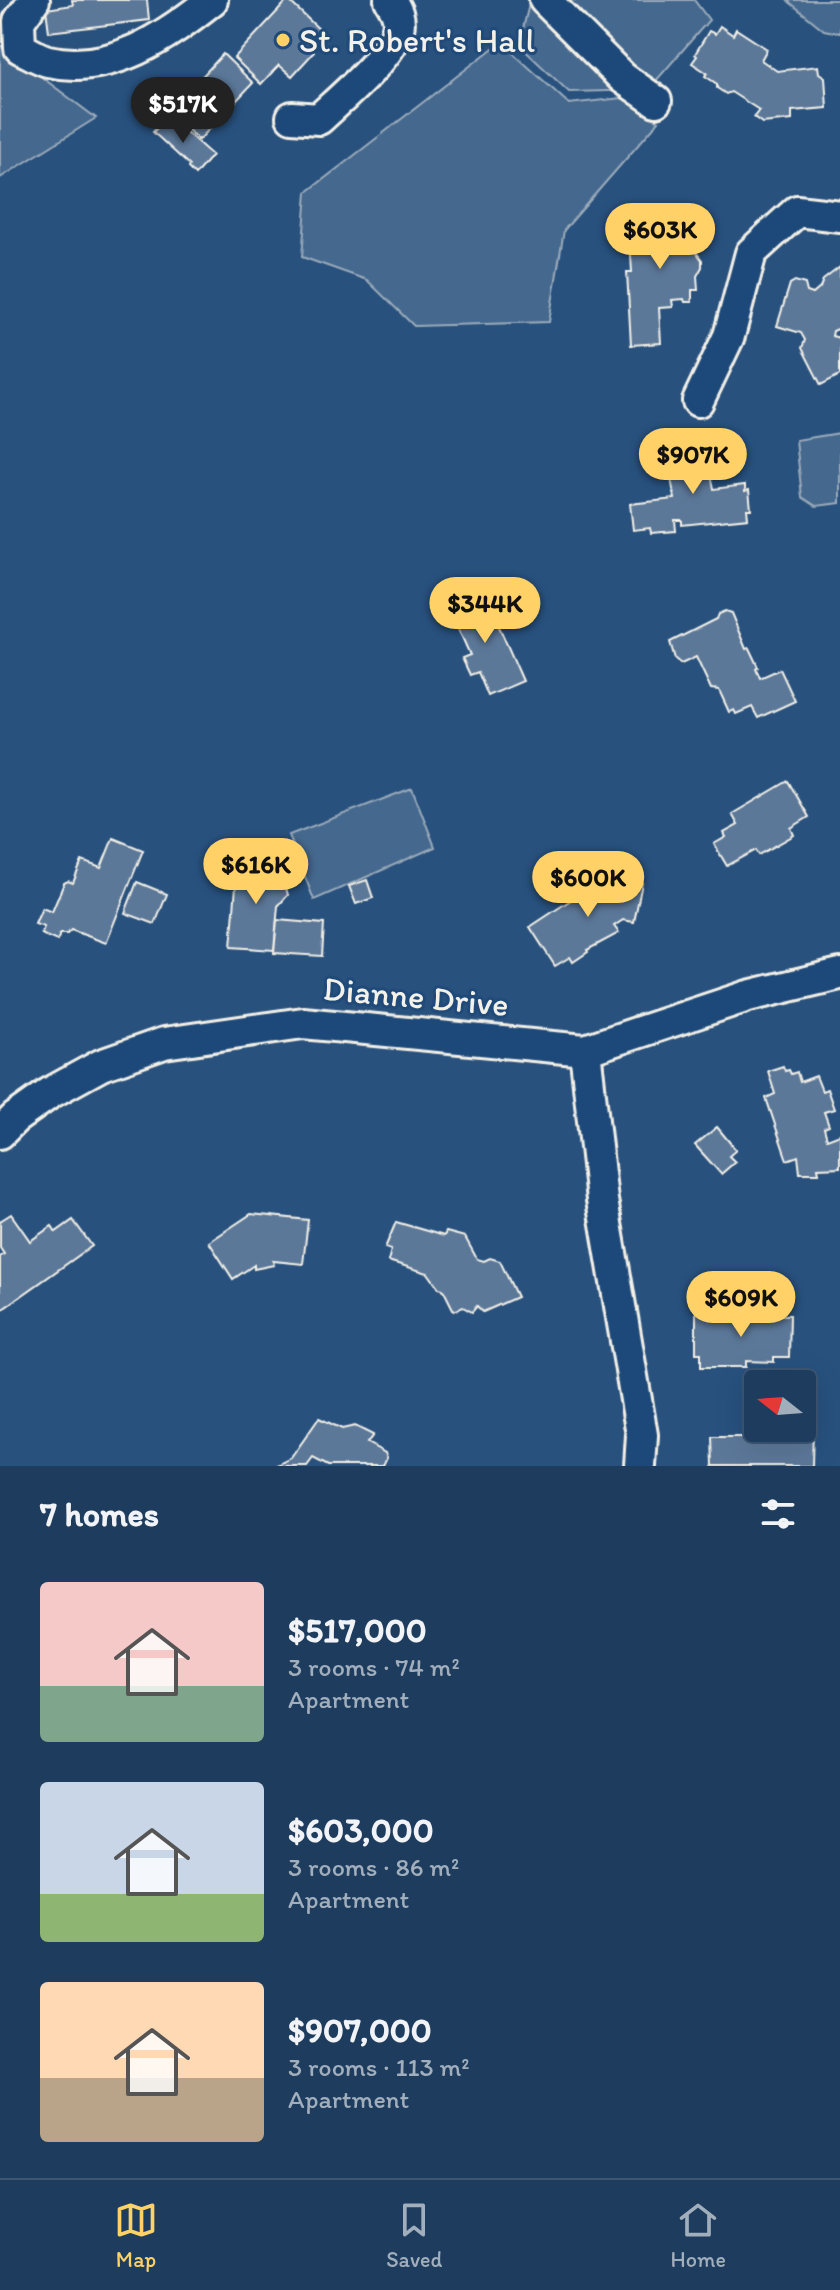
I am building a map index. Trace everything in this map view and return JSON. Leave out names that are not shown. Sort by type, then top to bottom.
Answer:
[{"type":"street","points":[[34,0],[19,21],[20,48],[46,61],[83,64],[138,51],[212,0]]},
{"type":"street","points":[[292,117],[319,119],[361,80],[389,47],[398,30],[399,19],[390,0]]},
{"type":"street","points":[[545,0],[623,78],[656,101]]},
{"type":"street","points":[[698,401],[729,336],[751,253],[797,211],[840,216]]},
{"type":"street","name":"Dianne Drive","points":[[0,1133],[50,1093],[101,1065],[164,1043],[303,1023],[585,1050],[748,996],[840,974]]},
{"type":"street","points":[[585,1050],[602,1200],[642,1435],[640,1466]]},
{"type":"shaded area","points":[[530,0],[694,0],[709,20],[648,90],[569,92],[519,45]]},
{"type":"shaded area","points":[[787,0],[840,0],[840,33],[824,30]]},
{"type":"shaded area","points":[[501,42],[569,104],[622,98],[659,121],[564,230],[549,322],[414,326],[367,280],[302,257],[307,192]]},
{"type":"shaded area","points":[[0,46],[96,118],[0,178]]},
{"type":"shaded area","points":[[840,433],[840,503],[816,506],[802,497],[796,440]]},
{"type":"shaded area","points":[[412,788],[435,847],[314,900],[289,835]]},
{"type":"building","points":[[72,0],[147,0],[149,20],[49,32],[46,9],[73,5]]},
{"type":"building","name":"St. Robert's Hall","points":[[288,0],[323,33],[309,47],[314,52],[292,76],[279,65],[261,84],[234,58]]},
{"type":"building","points":[[720,26],[733,35],[736,29],[767,49],[761,60],[777,71],[818,66],[819,73],[825,77],[827,108],[792,111],[792,120],[762,123],[754,117],[759,110],[731,92],[726,94],[717,88],[717,84],[705,76],[707,73],[692,63],[709,31],[715,34]]},
{"type":"building","points":[[223,54],[253,83],[199,140],[169,112]]},
{"type":"building","points":[[168,116],[212,155],[195,175],[188,168],[189,165],[153,132]]},
{"type":"building","points":[[688,209],[689,228],[694,228],[696,252],[702,260],[697,276],[698,290],[692,290],[692,302],[672,300],[673,307],[659,308],[661,343],[631,345],[627,272],[632,272],[630,240],[641,239],[639,212]]},
{"type":"building","points":[[840,267],[840,328],[833,331],[832,336],[840,338],[840,375],[821,385],[802,348],[805,340],[801,333],[777,326],[790,284],[795,281],[805,284],[807,292],[813,294],[823,280]]},
{"type":"building","points":[[716,448],[719,474],[712,479],[714,489],[745,485],[745,491],[749,490],[751,509],[747,509],[748,518],[682,525],[682,520],[675,520],[676,531],[651,533],[650,528],[633,530],[630,504],[675,499],[671,479],[675,479],[674,475],[671,476],[669,453]]},
{"type":"building","points":[[472,590],[477,600],[483,601],[486,619],[494,615],[523,681],[488,696],[478,672],[470,675],[462,658],[470,655],[451,612],[455,610],[451,600]]},
{"type":"building","points":[[725,611],[731,613],[746,649],[749,648],[758,667],[760,678],[780,669],[795,701],[758,718],[752,707],[736,714],[734,710],[729,712],[719,690],[711,689],[696,657],[681,664],[675,659],[670,642],[716,619],[718,614]]},
{"type":"building","points":[[788,781],[809,817],[791,828],[794,835],[759,855],[756,850],[727,866],[714,844],[726,837],[724,833],[738,825],[732,814]]},
{"type":"building","points":[[113,838],[143,850],[106,943],[71,930],[60,934],[57,941],[41,934],[44,927],[35,924],[42,908],[52,912],[64,883],[73,883],[82,861],[101,868]]},
{"type":"building","points":[[233,863],[269,868],[283,878],[288,895],[278,906],[274,950],[231,947],[236,886],[231,885]]},
{"type":"building","points":[[613,876],[642,883],[634,922],[623,920],[614,926],[619,933],[587,950],[573,962],[570,957],[555,966],[530,927],[598,882],[610,886]]},
{"type":"building","points":[[367,880],[373,898],[356,904],[349,886]]},
{"type":"building","points":[[137,882],[167,894],[155,924],[125,913]]},
{"type":"building","points":[[277,920],[324,924],[322,956],[274,953]]},
{"type":"building","points":[[783,1066],[791,1074],[797,1072],[800,1082],[816,1076],[822,1091],[827,1089],[834,1109],[824,1112],[829,1126],[824,1128],[827,1139],[840,1134],[840,1167],[818,1168],[819,1173],[800,1173],[798,1156],[787,1160],[766,1098],[775,1094],[768,1071]]},
{"type":"building","points":[[717,1127],[736,1150],[729,1156],[735,1162],[721,1174],[695,1145]]},
{"type":"building","points":[[11,1214],[30,1241],[52,1226],[56,1232],[73,1220],[92,1246],[0,1311],[0,1257],[4,1254],[0,1248],[0,1221]]},
{"type":"building","points":[[251,1214],[308,1220],[303,1264],[273,1261],[274,1265],[254,1269],[254,1265],[233,1279],[209,1242]]},
{"type":"building","points":[[396,1222],[444,1236],[446,1232],[465,1237],[477,1259],[500,1261],[517,1297],[483,1312],[477,1306],[472,1312],[463,1307],[454,1311],[443,1289],[428,1273],[388,1261],[391,1250],[385,1248]]},
{"type":"building","points":[[696,1313],[790,1315],[789,1357],[774,1357],[774,1362],[746,1361],[746,1367],[701,1367],[701,1353],[696,1353]]},
{"type":"building","points":[[319,1418],[342,1429],[355,1426],[373,1435],[367,1443],[385,1453],[387,1458],[383,1466],[328,1466],[313,1458],[307,1466],[275,1466],[291,1458]]},
{"type":"building","points":[[712,1437],[744,1437],[744,1442],[813,1442],[812,1466],[713,1466]]},
{"type":"place","name":"St. Robert's Hall","points":[[283,40]]}]
